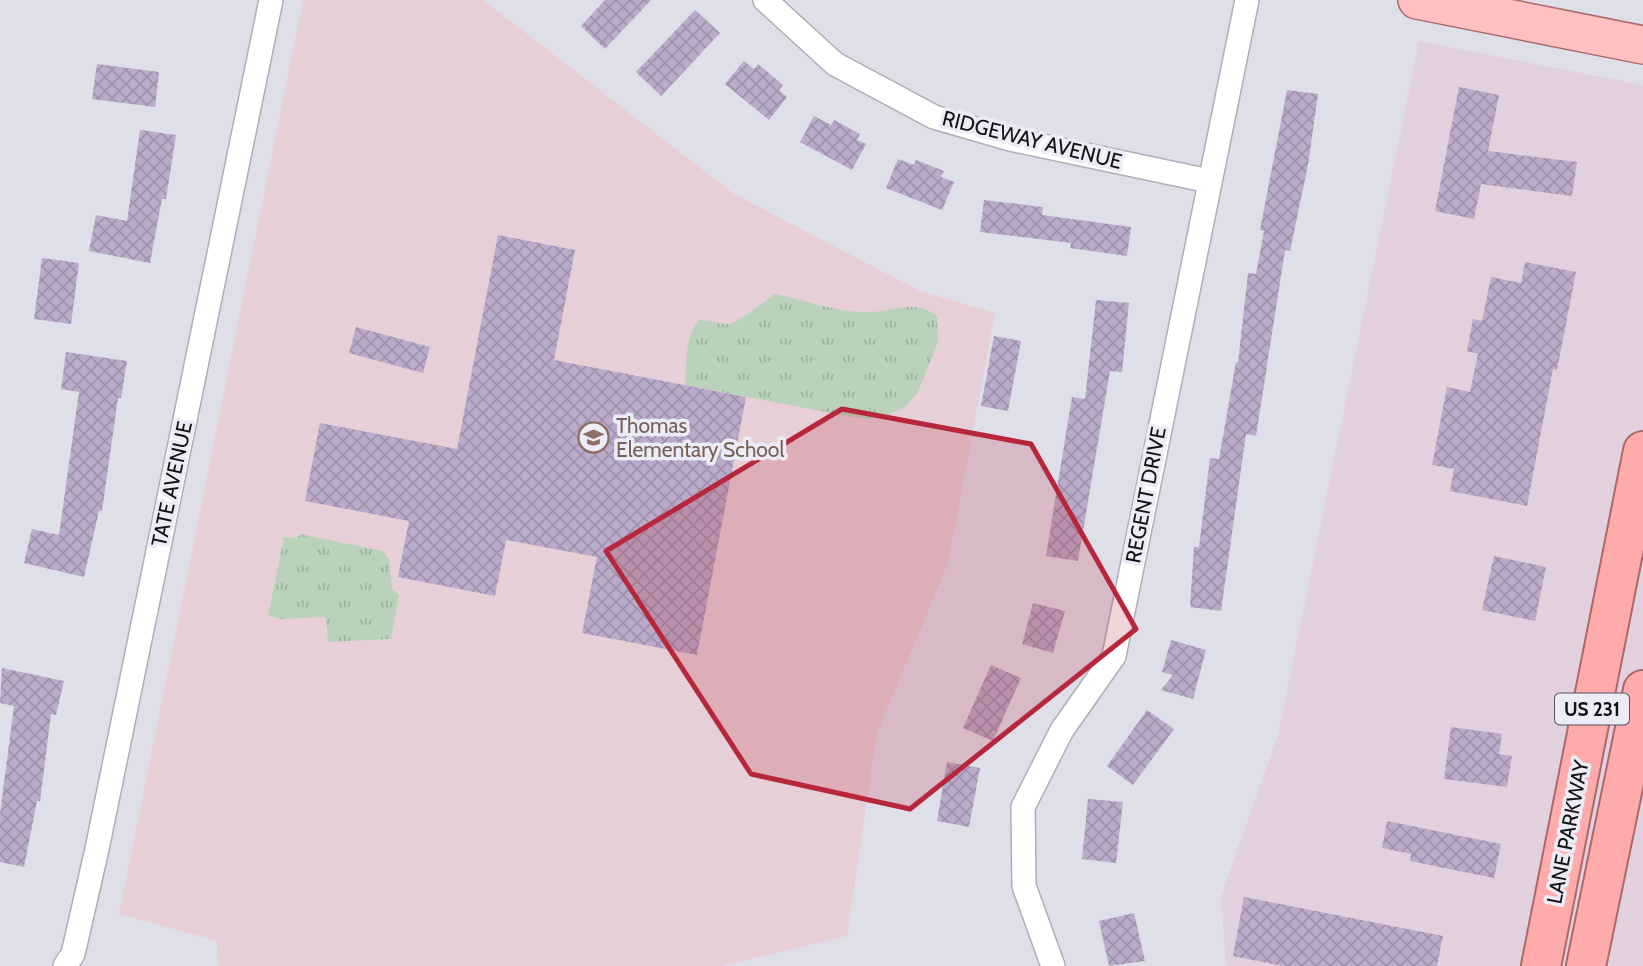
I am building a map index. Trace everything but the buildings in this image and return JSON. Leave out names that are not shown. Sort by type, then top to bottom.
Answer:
[{"type":"highway","name":"LANE PARKWAY","points":[[1541,966],[1643,451]]},
{"type":"highway","name":"LANE PARKWAY","points":[[1586,966],[1643,690]]},
{"type":"main road","points":[[1416,0],[1643,46]]},
{"type":"street","name":"TATE AVENUE","points":[[65,966],[73,954],[95,858],[271,0]]},
{"type":"street","name":"RIDGEWAY AVENUE","points":[[765,0],[835,64],[934,117],[1010,139],[1209,181]]},
{"type":"street","name":"REGENT DRIVE","points":[[1053,966],[1052,955],[1024,886],[1023,807],[1062,730],[1114,656],[1247,0]]},
{"type":"highlighted area","points":[[842,409],[1031,444],[1136,629],[910,809],[751,774],[606,551]]},
{"type":"shaded area","name":"Thomas Elementary School","points":[[303,0],[483,0],[734,194],[920,291],[995,313],[948,563],[877,733],[847,936],[723,966],[218,966],[217,941],[119,914]]},
{"type":"shaded area","points":[[1419,41],[1643,85],[1643,966],[1226,966],[1221,896],[1278,735]]},
{"type":"green space","points":[[776,294],[851,311],[872,312],[910,307],[928,310],[937,316],[938,342],[918,392],[903,409],[869,419],[685,385],[689,342],[700,320],[732,323]]},
{"type":"green space","points":[[300,534],[383,551],[389,559],[392,589],[399,595],[391,639],[328,642],[326,617],[280,619],[268,616],[284,537],[297,538]]},
{"type":"place","name":"Thomas Elementary School","points":[[593,438]]}]
